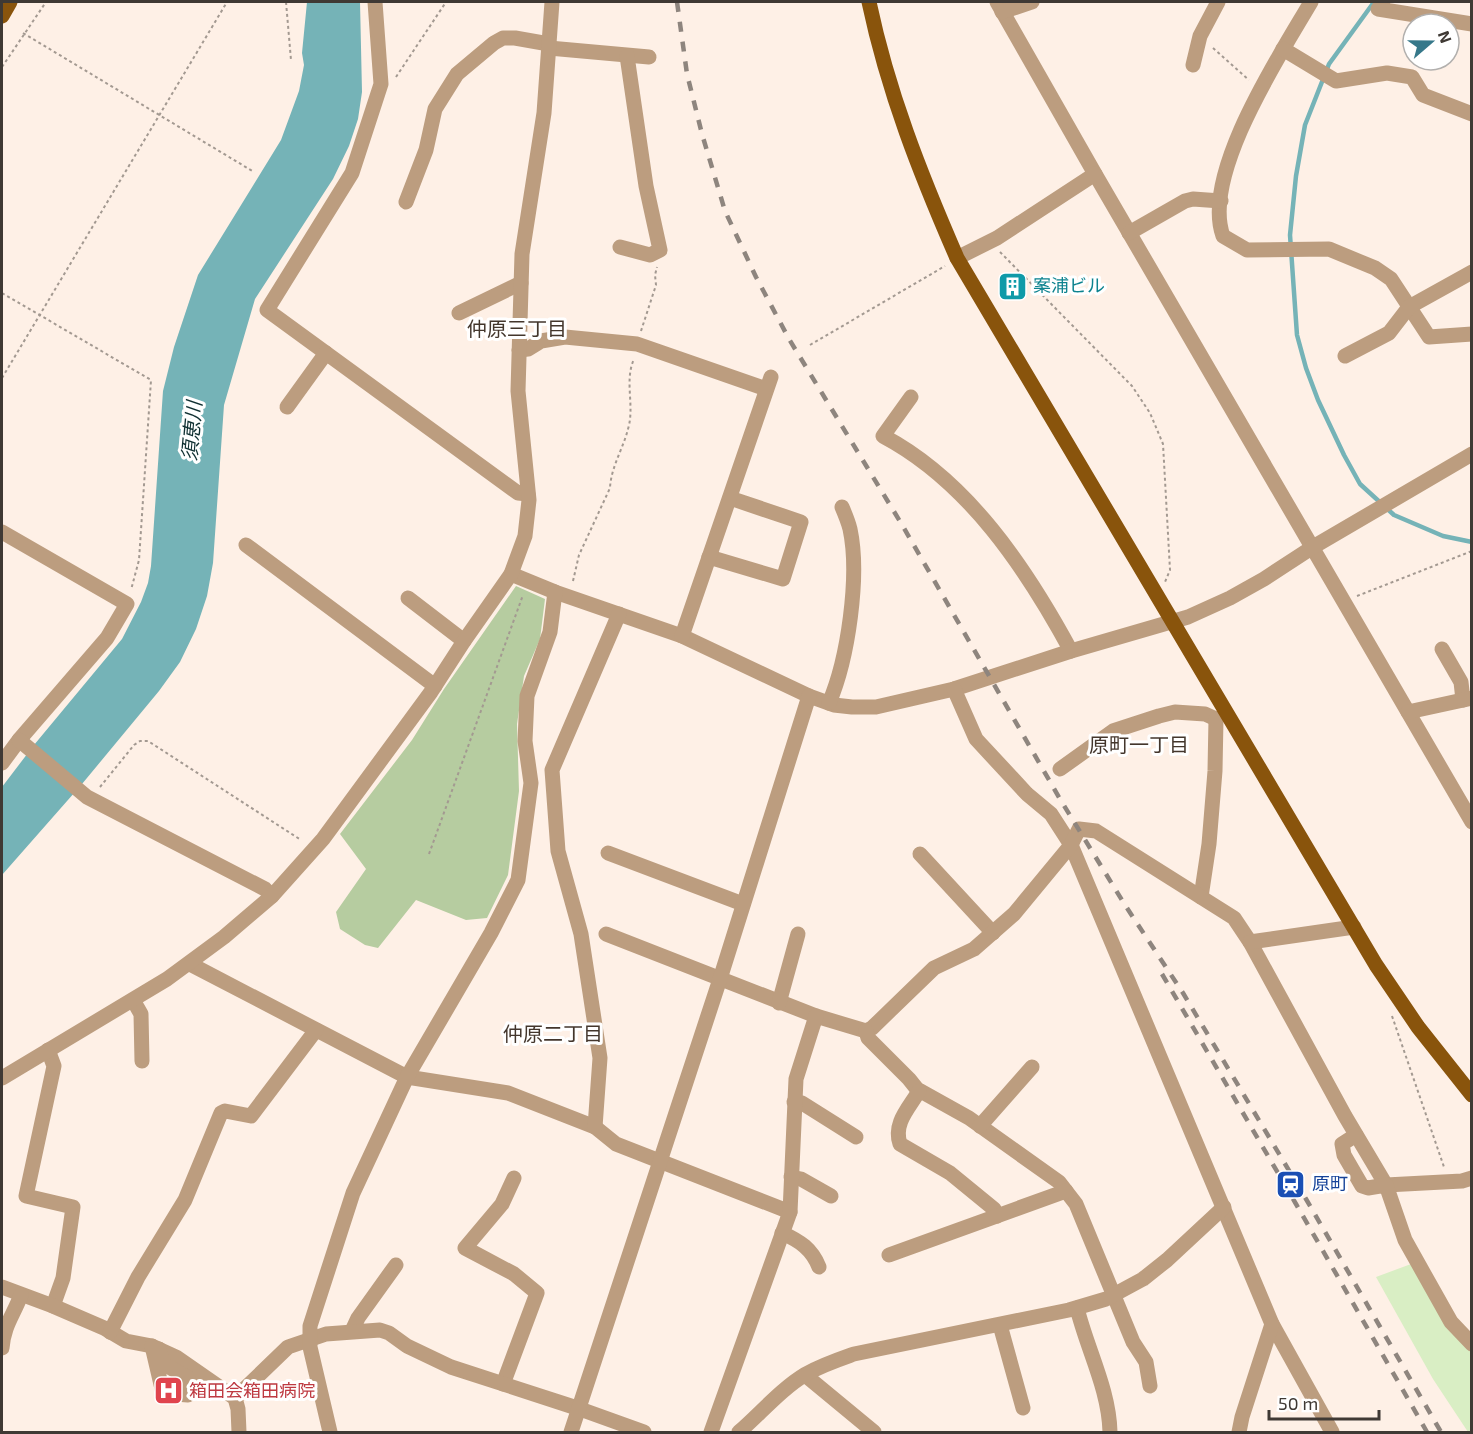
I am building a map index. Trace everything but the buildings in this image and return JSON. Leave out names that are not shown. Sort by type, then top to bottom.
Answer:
[{"type":"main road","points":[[2,16],[10,2]]},
{"type":"main road","points":[[869,2],[879,49],[897,110],[957,258],[1173,622],[1222,716],[1418,1027],[1472,1095]]},
{"type":"street","points":[[375,2],[381,84],[352,173],[267,310],[518,493],[528,494]]},
{"type":"street","points":[[2,1078],[190,964],[272,896],[323,839],[435,686],[511,574],[525,536],[528,494],[518,391],[522,254],[544,113],[552,2]]},
{"type":"street","points":[[1032,2],[1000,7],[1472,822]]},
{"type":"street","points":[[1193,65],[1200,36],[1218,2]]},
{"type":"street","points":[[1311,2],[1260,90],[1230,154],[1221,201],[1220,227],[1223,236],[1247,250],[1329,249],[1355,259],[1375,268],[1391,279],[1430,337],[1472,334]]},
{"type":"street","points":[[1383,2],[1378,9],[1472,24]]},
{"type":"street","points":[[406,202],[426,150],[435,109],[457,74],[494,43],[514,38],[549,46],[649,57]]},
{"type":"street","points":[[1283,49],[1336,81],[1387,73],[1412,77],[1423,95],[1472,114]]},
{"type":"street","points":[[620,247],[650,255],[660,250],[646,186],[627,56]]},
{"type":"street","points":[[957,258],[989,242],[1042,210],[1095,174]]},
{"type":"street","points":[[1129,233],[1185,201],[1221,201]]},
{"type":"street","points":[[1345,356],[1389,333],[1410,307],[1472,272]]},
{"type":"street","points":[[459,313],[521,283]]},
{"type":"street","points":[[519,350],[528,349],[542,340],[565,337],[637,344],[769,383],[682,636]]},
{"type":"street","points":[[287,407],[326,353]]},
{"type":"street","points":[[911,397],[883,436],[905,448],[962,496],[987,525],[1026,578],[1071,651]]},
{"type":"street","points":[[511,574],[555,592],[682,636],[808,696],[852,707],[876,707],[954,689],[1071,651],[1173,622],[1230,598],[1472,454]]},
{"type":"street","points":[[709,557],[783,579],[801,522],[730,498]]},
{"type":"street","points":[[829,703],[839,681],[853,581],[850,529],[842,507]]},
{"type":"street","points":[[2,532],[127,604],[107,638],[24,744],[2,763]]},
{"type":"street","points":[[246,545],[435,686]]},
{"type":"street","points":[[330,1432],[310,1347],[310,1326],[353,1193],[406,1077],[491,933],[518,880],[531,783],[525,741],[527,696],[550,632],[555,592]]},
{"type":"street","points":[[408,598],[464,641]]},
{"type":"street","points":[[595,1127],[600,1058],[582,934],[558,851],[552,770],[619,614]]},
{"type":"street","points":[[1408,712],[1467,699],[1461,682],[1442,649]]},
{"type":"street","points":[[954,689],[976,739],[1020,787],[1051,814],[1071,845],[1272,1324],[1332,1432]]},
{"type":"street","points":[[571,1432],[720,979],[808,696]]},
{"type":"street","points":[[1060,769],[1113,731],[1175,711],[1222,716],[1209,844],[1201,897]]},
{"type":"street","points":[[24,744],[89,798],[265,889],[272,896]]},
{"type":"street","points":[[606,934],[779,1003],[866,1031],[872,1028],[934,968],[974,949],[1014,914],[1071,845],[1078,829],[1096,831],[1234,918],[1250,942],[1386,1185],[1405,1240],[1451,1322],[1472,1344]]},
{"type":"street","points":[[608,853],[743,904]]},
{"type":"street","points":[[920,854],[993,933]]},
{"type":"street","points":[[1250,942],[1354,927]]},
{"type":"street","points":[[779,1003],[798,934]]},
{"type":"street","points":[[190,964],[406,1077],[508,1093],[595,1127],[616,1144],[790,1212]]},
{"type":"street","points":[[133,1000],[141,1014],[142,1061]]},
{"type":"street","points":[[711,1432],[790,1212],[796,1079],[816,1016]]},
{"type":"street","points":[[110,1332],[138,1277],[185,1200],[221,1113],[225,1111],[251,1116],[316,1030]]},
{"type":"street","points":[[866,1031],[868,1038],[919,1091],[980,1126],[1059,1182],[1076,1204],[1133,1342],[1146,1362],[1150,1386]]},
{"type":"street","points":[[48,1050],[54,1066],[27,1196],[73,1207],[63,1278],[53,1306]]},
{"type":"street","points":[[980,1126],[1032,1067]]},
{"type":"street","points":[[919,1091],[898,1125],[897,1134],[900,1144],[950,1173],[994,1209],[997,1216]]},
{"type":"street","points":[[794,1102],[802,1103],[856,1137]]},
{"type":"street","points":[[1356,1135],[1342,1144],[1344,1155],[1362,1186],[1368,1188],[1472,1178]]},
{"type":"street","points":[[791,1177],[801,1179],[831,1196]]},
{"type":"street","points":[[503,1384],[537,1293],[514,1274],[465,1248],[502,1204],[514,1178]]},
{"type":"street","points":[[889,1255],[1066,1191]]},
{"type":"street","points":[[739,1432],[805,1375],[831,1362],[854,1354],[1077,1308],[1113,1295],[1143,1279],[1167,1260],[1224,1207]]},
{"type":"street","points":[[782,1233],[793,1238],[814,1254],[819,1267]]},
{"type":"street","points":[[352,1331],[358,1318],[396,1265]]},
{"type":"street","points":[[2,1287],[53,1306],[126,1341],[155,1348],[176,1357],[235,1398],[239,1432]]},
{"type":"street","points":[[2,1348],[8,1319],[21,1295]]},
{"type":"street","points":[[1077,1308],[1102,1385],[1110,1417],[1110,1432]]},
{"type":"street","points":[[1239,1432],[1272,1324]]},
{"type":"street","points":[[1000,1325],[1023,1408]]},
{"type":"street","points":[[235,1398],[288,1347],[326,1334],[380,1330],[451,1367],[580,1408],[644,1432]]},
{"type":"street","points":[[805,1375],[874,1432]]},
{"type":"path","points":[[2,66],[46,2]]},
{"type":"path","points":[[2,378],[227,2]]},
{"type":"path","points":[[286,2],[291,60]]},
{"type":"path","points":[[379,89],[392,84],[446,2]]},
{"type":"path","points":[[23,33],[254,172]]},
{"type":"path","points":[[1200,36],[1260,90]]},
{"type":"path","points":[[989,242],[1132,386],[1150,413],[1163,444],[1170,570],[1164,585],[1155,592]]},
{"type":"path","points":[[570,597],[577,562],[610,488],[611,478],[629,428],[629,370],[636,355],[637,344],[656,285],[655,275],[660,250]]},
{"type":"path","points":[[810,345],[957,258]]},
{"type":"path","points":[[2,293],[151,380],[139,560],[127,604]]},
{"type":"path","points":[[1345,602],[1472,551]]},
{"type":"path","points":[[429,854],[528,581]]},
{"type":"path","points":[[89,798],[134,745],[140,741],[148,741],[314,849]]},
{"type":"path","points":[[1392,1016],[1448,1181]]},
{"type":"green space","points":[[516,586],[545,599],[540,639],[524,676],[517,724],[519,791],[508,875],[487,918],[466,920],[416,900],[378,948],[365,945],[340,929],[336,912],[366,869],[340,834],[412,740],[444,689]]},
{"type":"green space","points":[[1411,1264],[1447,1324],[1471,1352],[1471,1432],[1468,1432],[1433,1379],[1376,1277]]},
{"type":"water","name":"須恵川","points":[[307,2],[360,2],[362,92],[358,119],[349,146],[333,179],[255,299],[224,405],[213,563],[207,596],[196,629],[180,662],[159,691],[2,875],[2,787],[122,639],[148,583],[163,391],[174,347],[198,275],[281,140],[299,91],[304,65],[302,53]]},
{"type":"waterway","points":[[1374,2],[1329,64],[1305,125],[1296,176],[1290,235],[1297,335],[1318,400],[1360,484],[1394,515],[1443,536],[1472,542]]},
{"type":"railway","points":[[677,2],[687,74],[725,211],[789,339],[901,523],[1060,799],[1125,905],[1183,993],[1306,1199],[1441,1432]]},
{"type":"railway","points":[[1162,974],[1427,1432]]},
{"type":"place","name":"案浦ビル","points":[[1012,286]]},
{"type":"place","name":"原町","points":[[1291,1184]]},
{"type":"place","name":"箱田会箱田病院","points":[[168,1391]]},
{"type":"district","name":"仲原三丁目","points":[[517,329]]},
{"type":"district","name":"原町一丁目","points":[[1139,745]]},
{"type":"district","name":"仲原二丁目","points":[[553,1034]]}]
